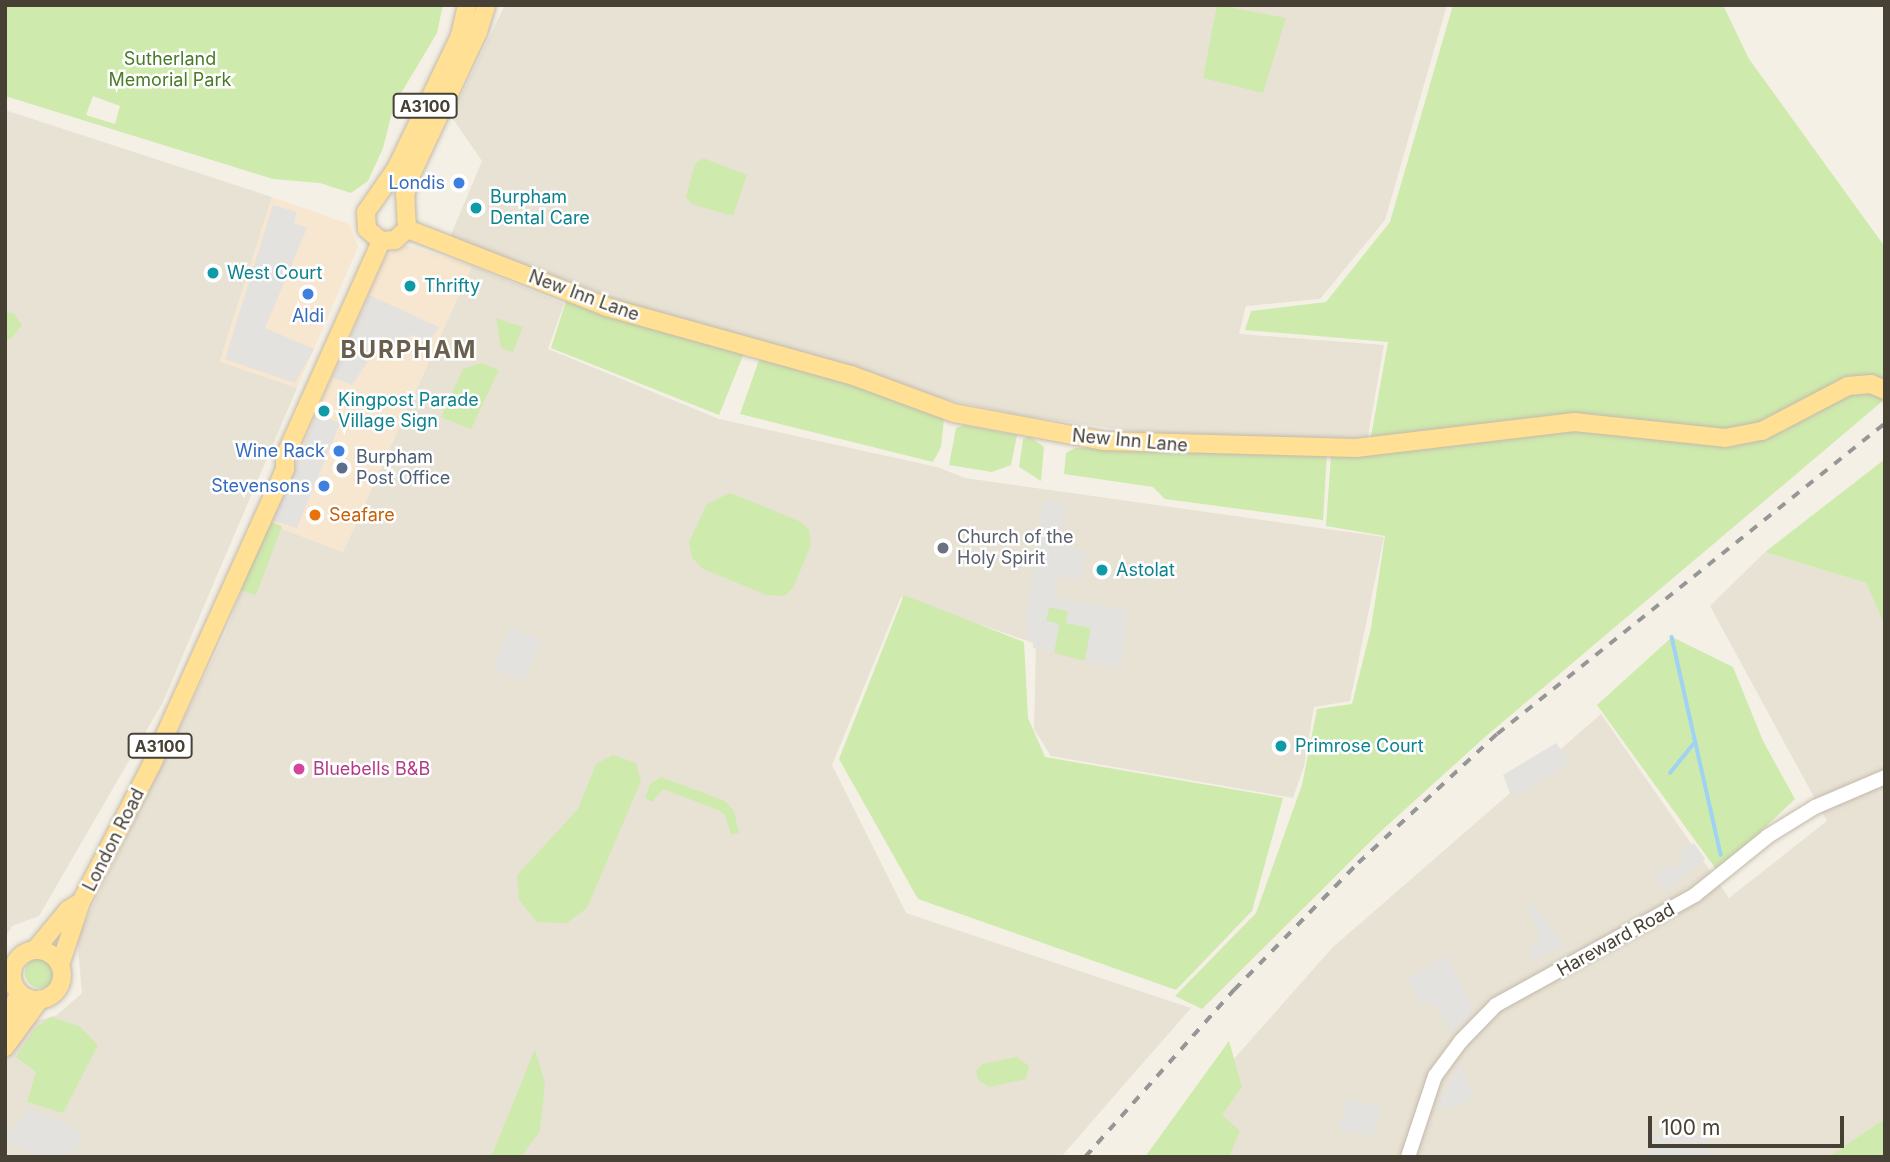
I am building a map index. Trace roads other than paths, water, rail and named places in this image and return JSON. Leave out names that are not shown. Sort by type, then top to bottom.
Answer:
[{"type":"main road","name":"A3100","points":[[373,203],[396,169],[460,36],[467,5]]},
{"type":"main road","name":"A3100","points":[[405,208],[411,175],[478,32],[486,5]]},
{"type":"main road","points":[[387,198],[405,208],[407,229],[395,240],[381,241],[370,234],[365,222],[366,212],[373,203],[387,198]]},
{"type":"main road","name":"New Inn Lane","points":[[407,229],[607,307],[851,375],[954,413],[1103,441],[1356,448],[1574,422],[1725,438],[1762,431],[1848,386],[1878,387]]},
{"type":"main road","name":"London Road","points":[[60,965],[81,902],[146,777],[230,586],[277,461],[285,456],[381,241]]},
{"type":"main road","name":"London Road","points":[[35,950],[68,910],[81,902]]},
{"type":"main road","points":[[5,1034],[19,992],[12,967],[21,956],[35,950],[50,952],[60,965],[58,989],[40,999],[5,1047]]},
{"type":"main road","points":[[19,992],[40,999]]},
{"type":"street","name":"Hareward Road","points":[[1408,1157],[1435,1076],[1496,1005],[1695,895],[1768,836],[1815,807],[1885,778]]},
{"type":"waterway","points":[[1672,637],[1721,855]]},
{"type":"waterway","points":[[1670,773],[1695,742]]},
{"type":"railway","points":[[1085,1157],[1234,990],[1358,863],[1497,734],[1885,423]]},
{"type":"place","name":"Londis","points":[[459,183]]},
{"type":"place","name":"Burpham Dental Care","points":[[476,208]]},
{"type":"place","name":"West Court","points":[[213,273]]},
{"type":"place","name":"Thrifty","points":[[410,286]]},
{"type":"place","name":"Aldi","points":[[308,294]]},
{"type":"place","name":"Kingpost Parade Village Sign","points":[[324,411]]},
{"type":"place","name":"Wine Rack","points":[[339,451]]},
{"type":"place","name":"Burpham Post Office","points":[[342,468]]},
{"type":"place","name":"Stevensons","points":[[324,486]]},
{"type":"place","name":"Seafare","points":[[315,515]]},
{"type":"place","name":"Church of the Holy Spirit","points":[[943,548]]},
{"type":"place","name":"Astolat","points":[[1102,570]]},
{"type":"place","name":"Primrose Court","points":[[1281,746]]},
{"type":"place","name":"Bluebells B&B","points":[[299,769]]},
{"type":"district","name":"BURPHAM","points":[[409,350]]},
{"type":"park label","name":"Sutherland Memorial Park","points":[[170,70]]}]
